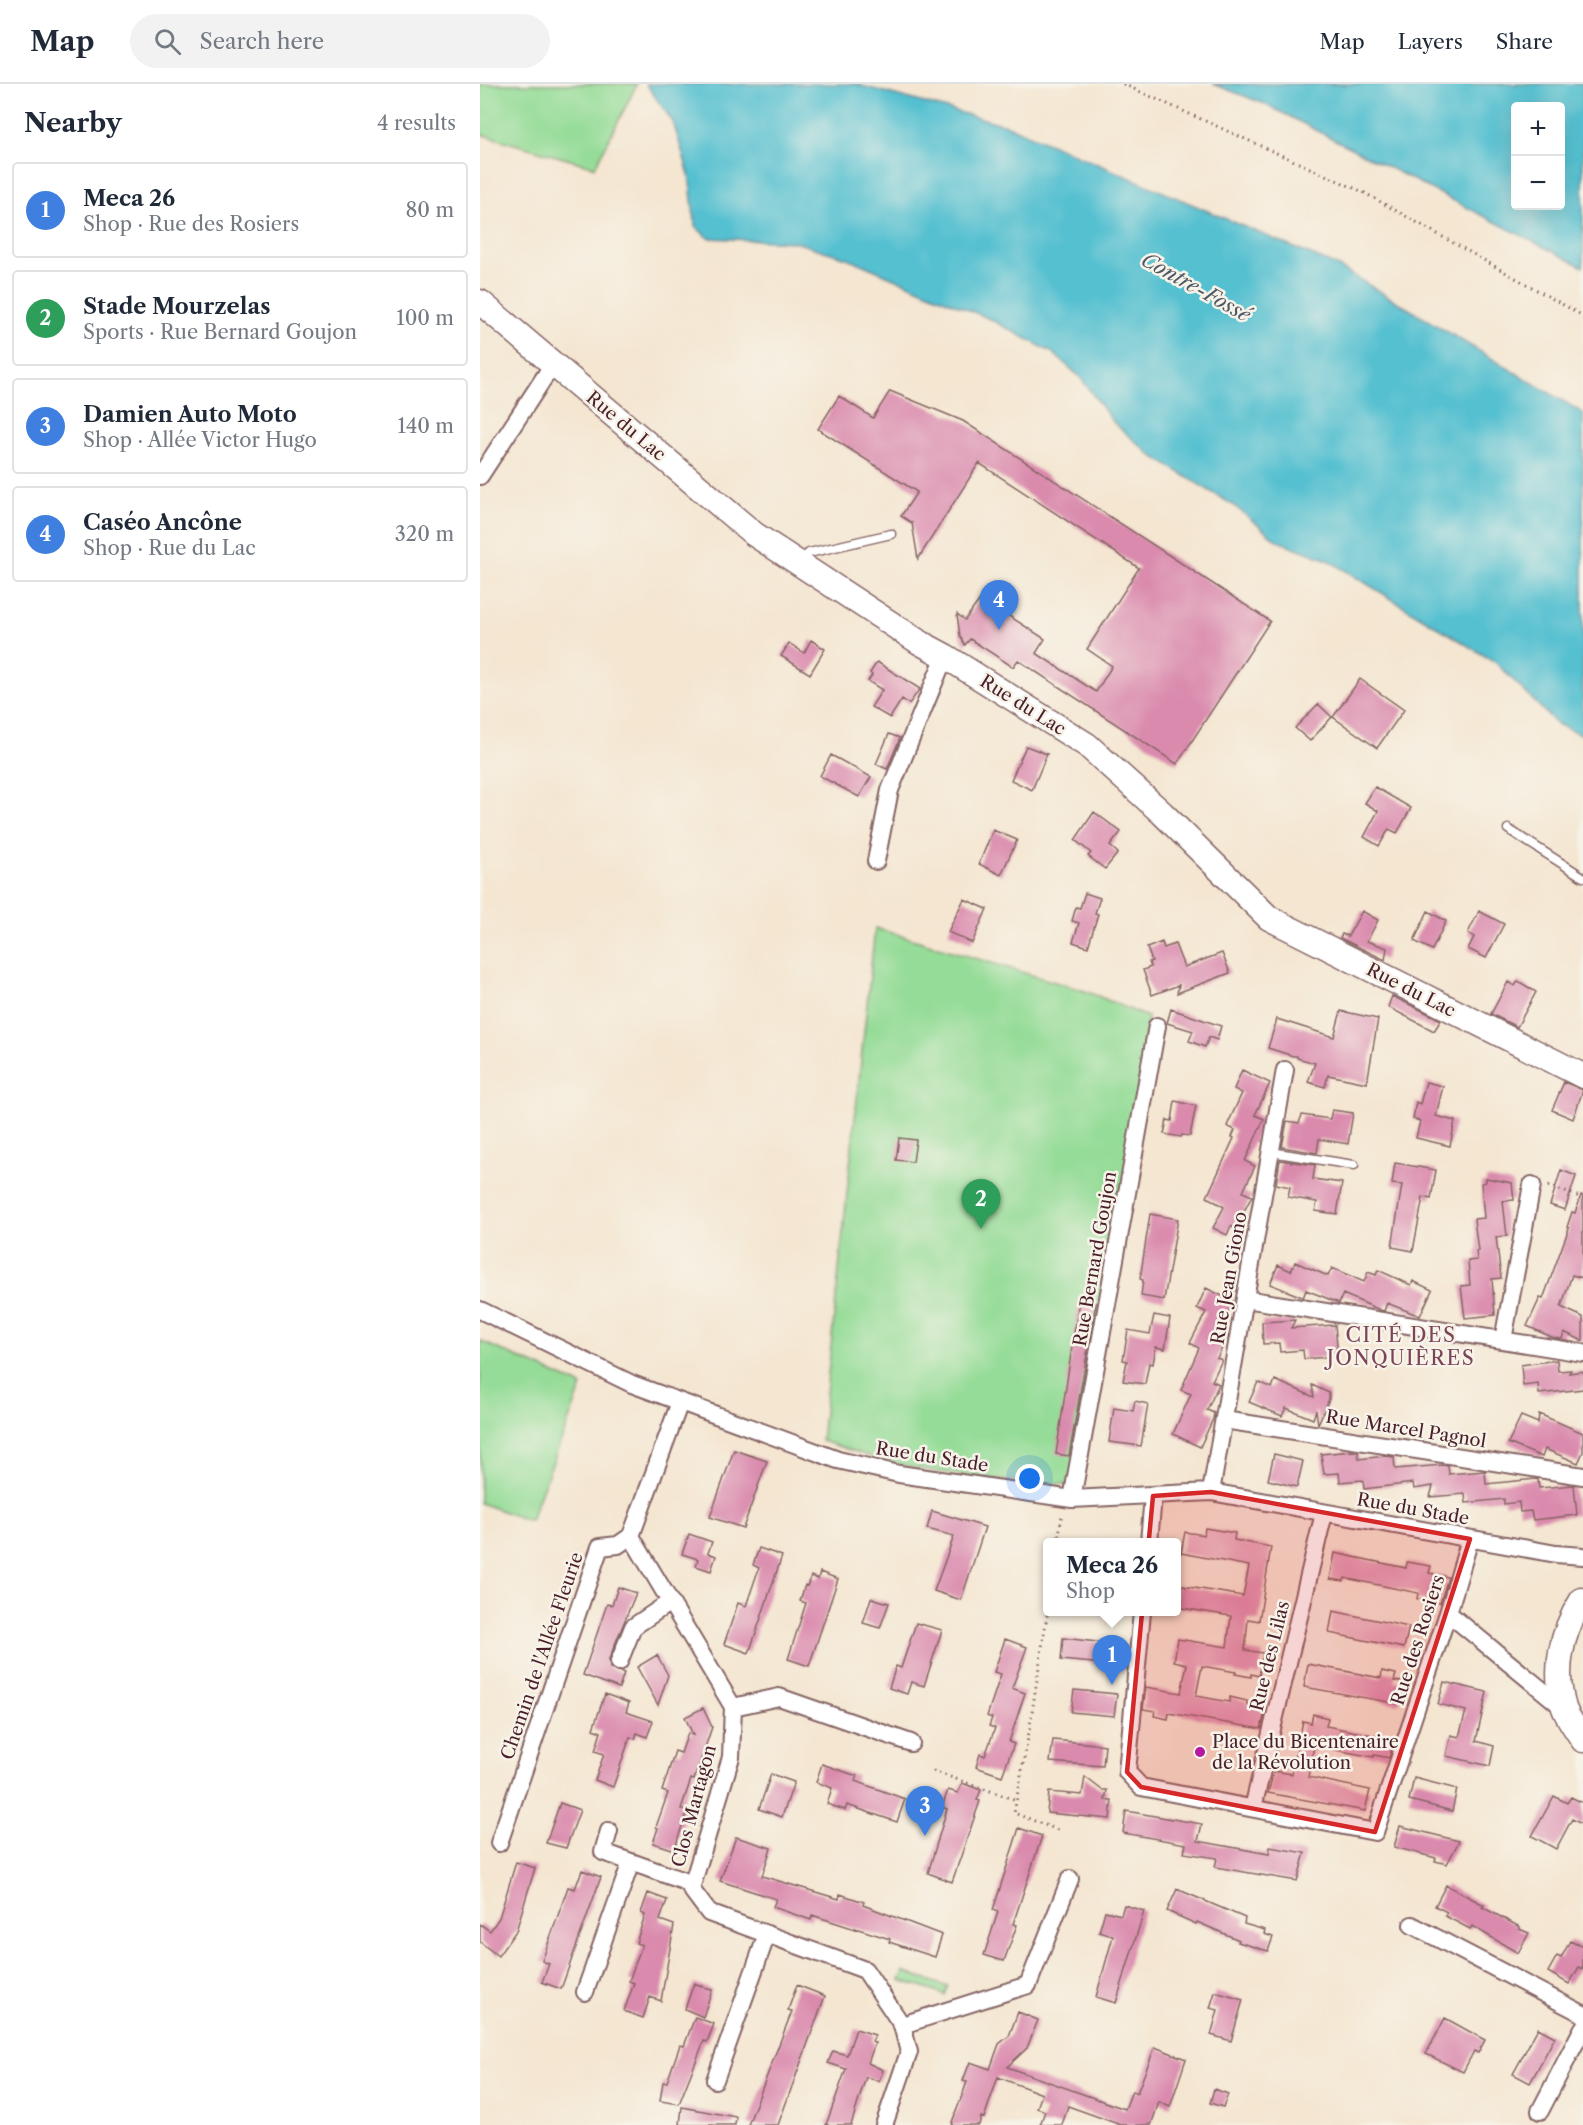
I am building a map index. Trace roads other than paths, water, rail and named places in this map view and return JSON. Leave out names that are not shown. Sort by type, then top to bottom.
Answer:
[{"type":"street","name":"Rue du Lac","points":[[480,302],[754,534],[919,642],[1087,745],[1162,813],[1269,918],[1583,1076]]},
{"type":"street","points":[[480,476],[553,364]]},
{"type":"street","points":[[876,861],[890,790],[945,656]]},
{"type":"street","name":"Rue Bernard Goujon","points":[[1068,1498],[1156,1026]]},
{"type":"street","name":"Rue Jean Giono","points":[[1211,1492],[1285,1070]]},
{"type":"street","points":[[1503,1340],[1532,1185]]},
{"type":"street","points":[[1245,1299],[1583,1353]]},
{"type":"street","name":"Rue du Stade","points":[[480,1310],[632,1384],[838,1460],[899,1474],[1068,1498],[1211,1492],[1556,1554],[1583,1556]]},
{"type":"street","points":[[680,1402],[631,1536],[733,1707],[779,1697],[911,1743]]},
{"type":"street","name":"Rue Marcel Pagnol","points":[[1224,1420],[1583,1476]]},
{"type":"street","points":[[1149,1538],[1153,1496]]},
{"type":"street","name":"Rue des Lilas","points":[[1253,1808],[1324,1513]]},
{"type":"street","name":"Chemin de l'Allée Fleurie","points":[[499,1843],[600,1547],[618,1545],[631,1536]]},
{"type":"street","name":"Rue des Rosiers","points":[[1142,1616],[1127,1772],[1141,1787],[1375,1832],[1448,1613],[1470,1539]]},
{"type":"street","points":[[1582,1598],[1577,1630],[1558,1679],[1565,1709],[1583,1740]]},
{"type":"street","points":[[619,1662],[633,1627],[670,1602]]},
{"type":"street","points":[[1448,1613],[1565,1709]]},
{"type":"street","name":"Clos Martagon","points":[[733,1707],[731,1757],[691,1889],[709,1914],[865,1970],[902,2025],[909,2052],[884,2125]]},
{"type":"street","points":[[609,1831],[603,1852],[692,1884]]},
{"type":"street","points":[[585,1992],[631,1862]]},
{"type":"street","points":[[902,2025],[1028,1985],[1070,1879]]},
{"type":"street","points":[[1412,1925],[1583,2014]]},
{"type":"street","points":[[715,2080],[767,1934]]},
{"type":"street","points":[[1540,2111],[1583,2028]]},
{"type":"lane","points":[[798,563],[809,553],[891,534]]},
{"type":"lane","points":[[1508,829],[1583,877]]},
{"type":"lane","points":[[1271,1152],[1354,1165]]},
{"type":"water","name":"Contre-Fossé","points":[[646,84],[855,84],[1006,125],[1337,266],[1583,413],[1583,735],[1557,724],[1495,662],[1328,560],[1278,541],[1233,505],[1152,456],[1114,423],[1080,377],[1053,353],[990,319],[847,258],[795,242],[708,238],[695,226],[689,174],[673,122]]},
{"type":"water","points":[[1213,84],[1583,84],[1583,267],[1265,104]]},
{"type":"place","name":"Caséo Ancône","points":[[999,630]]},
{"type":"place","name":"Stade Mourzelas","points":[[981,1229]]},
{"type":"place","name":"Meca 26","points":[[1112,1685]]},
{"type":"place","name":"Place du Bicentenaire de la Révolution","points":[[1200,1752]]},
{"type":"place","name":"Damien Auto Moto","points":[[925,1836]]},
{"type":"district","name":"CITÉ DES JONQUIÈRES","points":[[1401,1346]]}]
